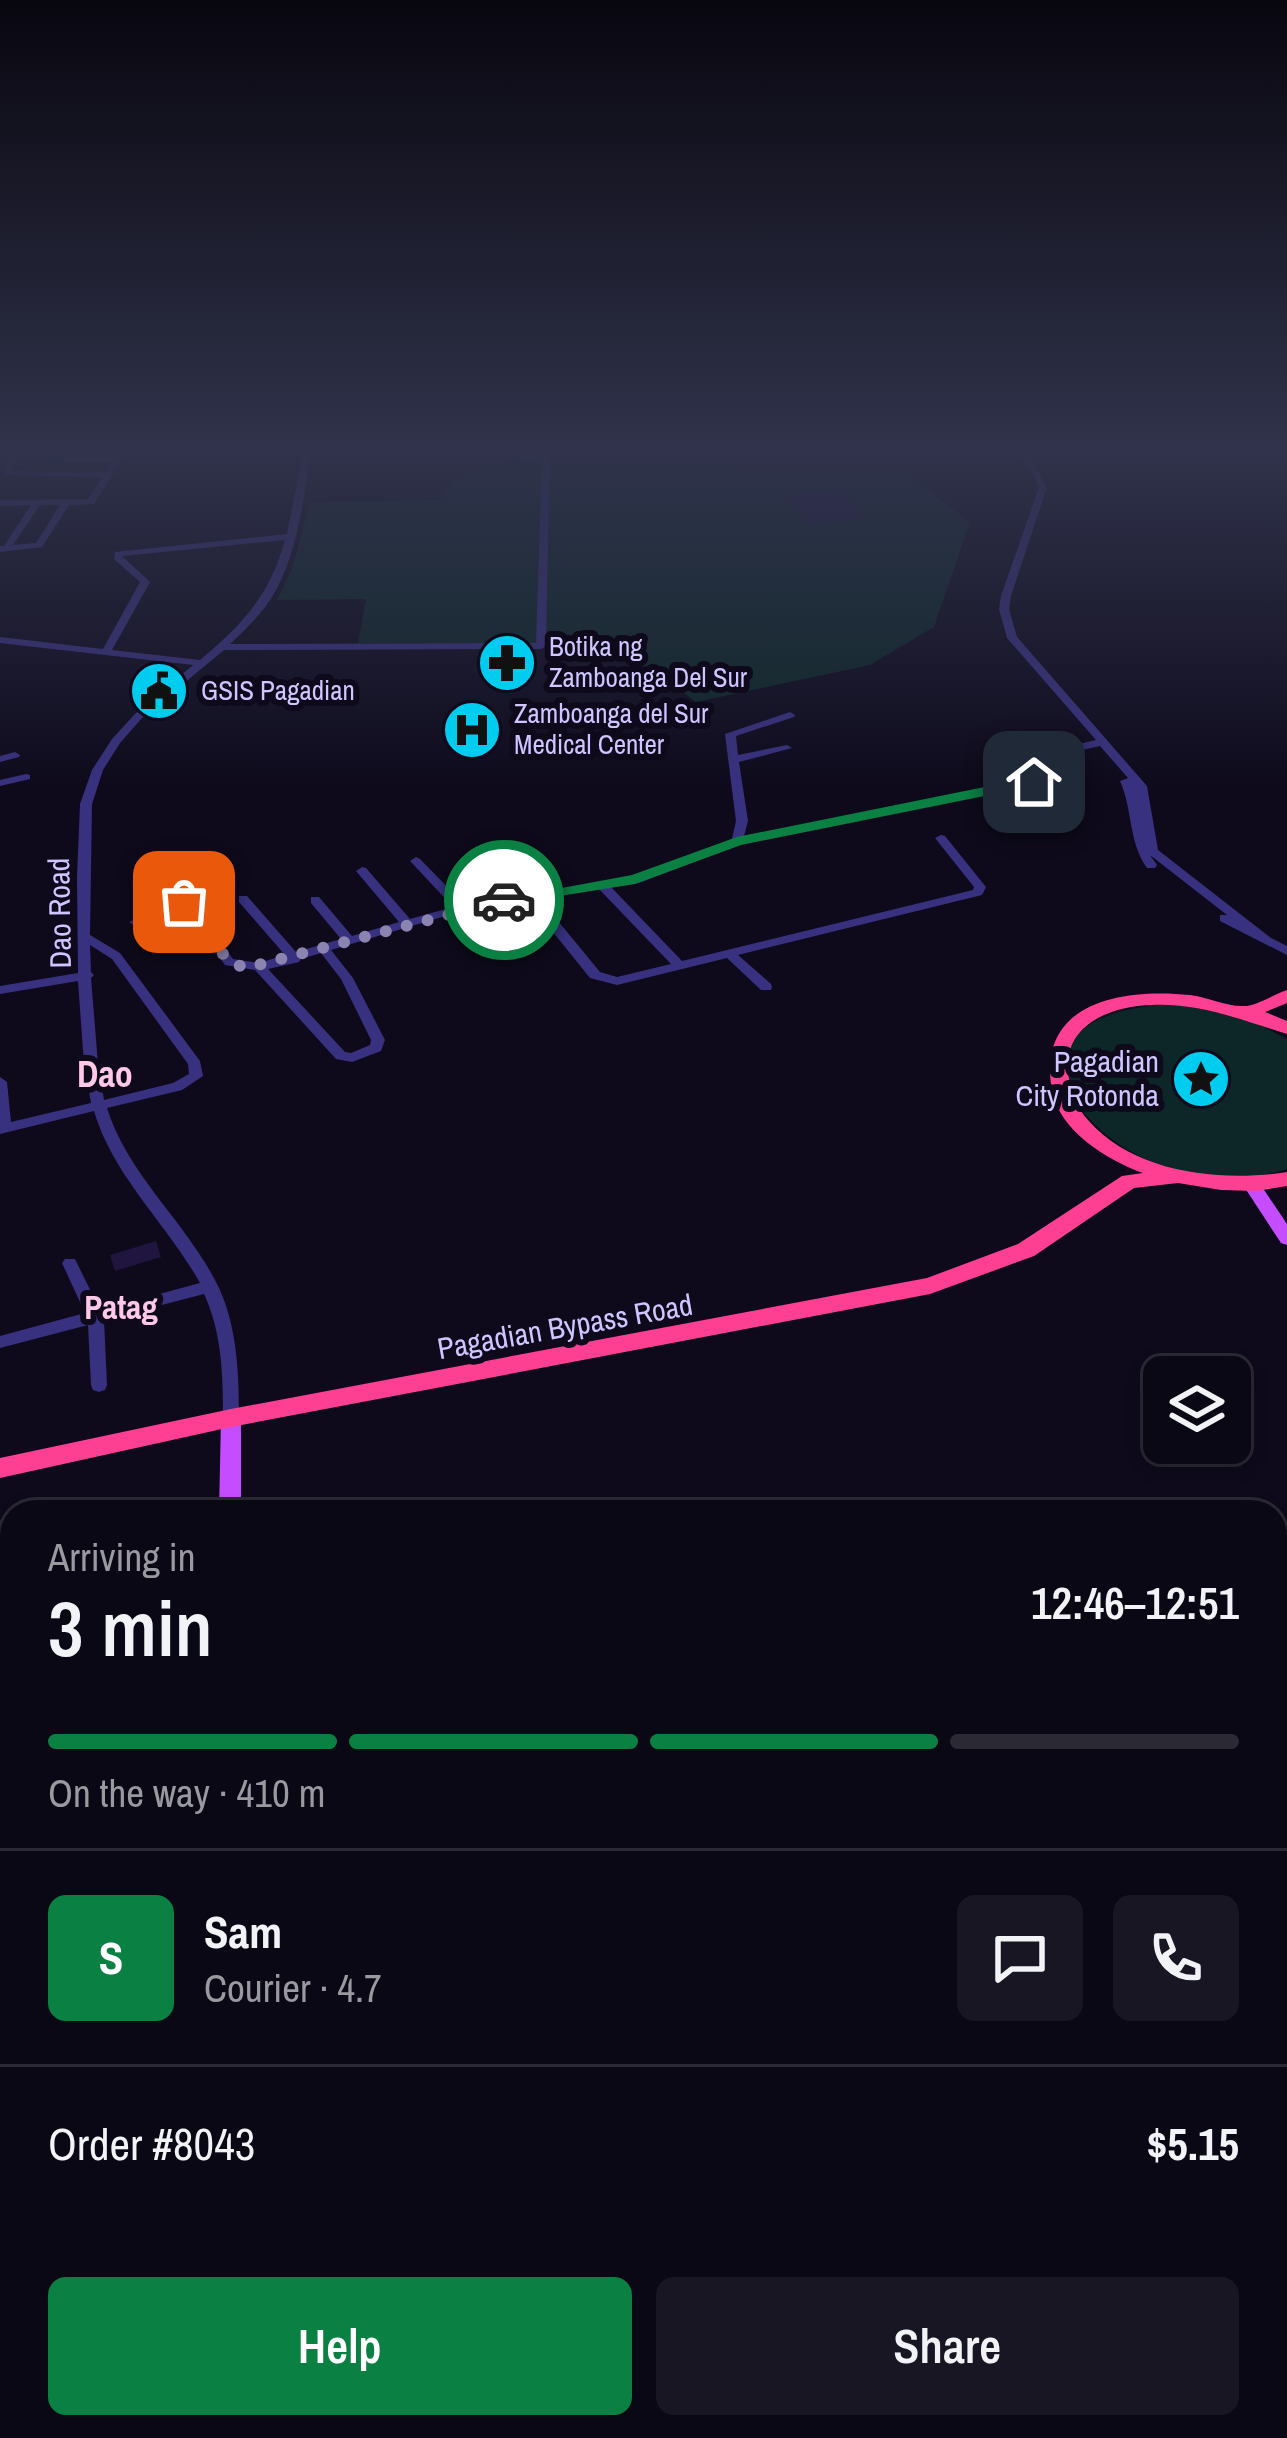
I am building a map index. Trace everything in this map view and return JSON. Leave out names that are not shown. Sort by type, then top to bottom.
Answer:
[{"type":"highway","points":[[1284,1185],[1175,1177],[1118,1153],[1089,1131],[1062,1094],[1058,1058],[1076,1027],[1098,1012],[1142,999],[1196,998],[1250,1011],[1286,1028]]},
{"type":"highway","points":[[1250,1011],[1284,999]]},
{"type":"highway","points":[[1284,999],[1279,1011],[1286,1028]]},
{"type":"highway","points":[[1118,1153],[1124,1169],[1119,1186]]},
{"type":"highway","name":"Pagadian Bypass Road","points":[[0,1468],[231,1418],[676,1338],[930,1286],[1026,1250],[1119,1186],[1140,1178],[1175,1177]]},
{"type":"main road","points":[[1252,1185],[1287,1238]]},
{"type":"main road","points":[[230,1500],[231,1418]]},
{"type":"street","points":[[107,650],[146,582],[124,563]]},
{"type":"street","name":"Dao Road","points":[[231,1418],[227,1327],[211,1286],[115,1149],[99,1107],[88,975],[85,823],[90,788],[118,737],[222,647],[268,597],[279,563]]},
{"type":"street","points":[[222,647],[541,646],[543,563]]},
{"type":"street","points":[[1007,563],[996,621],[1002,638],[1025,669],[1098,742],[1130,786],[1138,846],[1147,862],[1242,931],[1287,951]]},
{"type":"street","points":[[0,640],[202,663]]},
{"type":"street","points":[[737,841],[742,821],[734,784],[732,731],[790,715]]},
{"type":"street","points":[[135,922],[184,902],[229,962],[259,967],[461,908],[603,886],[665,870],[737,841],[1034,782],[1026,759],[1098,742]]},
{"type":"street","points":[[736,759],[787,748]]},
{"type":"street","points":[[0,759],[15,755]]},
{"type":"street","points":[[0,783],[26,777]]},
{"type":"street","points":[[531,896],[602,980],[681,967],[978,892],[980,887],[941,838]]},
{"type":"street","points":[[416,861],[461,908]]},
{"type":"street","points":[[362,871],[406,922]]},
{"type":"street","points":[[603,886],[681,967]]},
{"type":"street","points":[[243,899],[295,959]]},
{"type":"street","points":[[315,900],[350,942]]},
{"type":"street","points":[[0,1082],[2,1128],[176,1087],[196,1076],[197,1070],[116,956],[87,938]]},
{"type":"street","points":[[259,967],[340,1056],[366,1054],[376,1048],[378,1040],[346,978],[325,950]]},
{"type":"street","points":[[730,954],[766,987]]},
{"type":"street","points":[[0,990],[88,975]]},
{"type":"street","points":[[70,1263],[96,1319],[99,1385]]},
{"type":"street","points":[[0,1342],[211,1286]]},
{"type":"green space","points":[[293,563],[956,563],[934,627],[870,665],[696,702],[648,667],[549,643],[358,643],[366,599],[277,600]]},
{"type":"green space","points":[[1175,1004],[1248,1019],[1287,1039],[1287,1169],[1224,1178],[1166,1167],[1117,1143],[1082,1110],[1066,1074],[1073,1041],[1108,1016]]},
{"type":"building","points":[[156,1241],[161,1257],[115,1271],[110,1255]]},
{"type":"way so far","points":[[184,902],[229,962],[246,968],[295,959],[406,922],[504,900]]},
{"type":"place","name":"Botika ng Zamboanga Del Sur","points":[[507,663]]},
{"type":"place","name":"GSIS Pagadian","points":[[159,691]]},
{"type":"place","name":"Zamboanga del Sur Medical Center","points":[[472,730]]},
{"type":"place","name":"Pagadian City Rotonda","points":[[1201,1079]]},
{"type":"district","name":"Dao","points":[[105,1074]]},
{"type":"district","name":"Patag","points":[[121,1307]]},
{"type":"route","points":[[504,900],[635,880],[737,841],[771,838],[836,818],[1034,782]]}]
